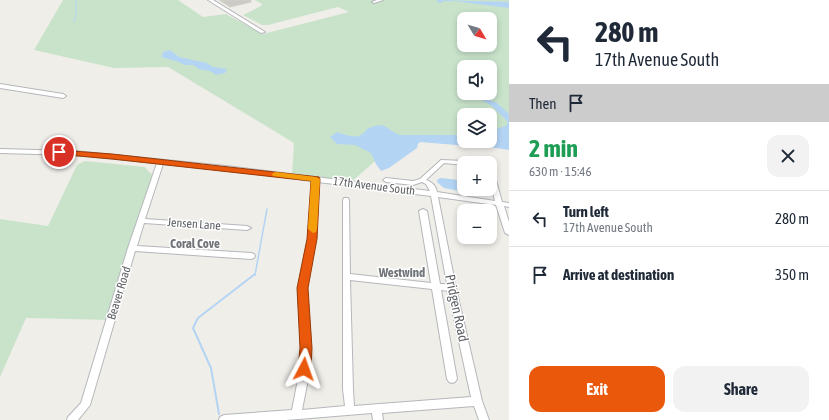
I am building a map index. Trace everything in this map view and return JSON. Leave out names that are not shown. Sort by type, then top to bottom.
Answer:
[{"type":"street","points":[[210,0],[263,32]]},
{"type":"street","points":[[374,2],[381,0]]},
{"type":"street","points":[[0,86],[63,96]]},
{"type":"street","name":"17th Avenue South","points":[[0,151],[74,153],[160,162],[316,179],[509,205]]},
{"type":"street","points":[[386,180],[413,183],[422,180],[443,161],[457,162]]},
{"type":"street","name":"Beaver Road","points":[[72,420],[85,404],[132,248],[160,162]]},
{"type":"street","points":[[296,414],[306,348],[302,288],[312,239],[316,179]]},
{"type":"street","points":[[422,180],[428,183],[434,194]]},
{"type":"street","name":"Pridgen Road","points":[[434,194],[452,288],[477,401],[484,420]]},
{"type":"street","points":[[497,195],[509,233]]},
{"type":"street","points":[[346,200],[348,389],[350,411]]},
{"type":"street","points":[[424,212],[452,379]]},
{"type":"street","name":"Jensen Lane","points":[[142,221],[247,228]]},
{"type":"street","points":[[132,248],[251,256]]},
{"type":"street","points":[[346,277],[452,288]]},
{"type":"street","points":[[224,420],[477,401]]},
{"type":"street","points":[[376,409],[378,420]]},
{"type":"green space","points":[[63,0],[178,0],[203,17],[226,14],[263,34],[349,12],[338,7],[268,25],[262,25],[243,15],[261,6],[262,4],[255,0],[509,0],[509,144],[497,142],[497,108],[457,108],[457,140],[404,136],[350,183],[292,176],[294,143],[168,67],[114,68],[34,50]]},
{"type":"green space","points":[[85,161],[145,167],[149,172],[156,176],[111,320],[26,318],[0,377],[0,219],[48,226],[77,165]]},
{"type":"water","points":[[436,0],[445,0],[440,3]]},
{"type":"water","points":[[449,0],[509,2],[509,8]]},
{"type":"water","points":[[170,50],[179,57],[207,63],[213,67],[227,69],[225,73],[216,75],[210,71],[199,69],[193,65],[184,65],[161,57],[163,52]]},
{"type":"water","points":[[482,100],[490,100],[497,103],[509,114],[509,150],[496,148],[497,129],[506,126],[508,122],[497,111],[497,108]]},
{"type":"water","points":[[378,125],[385,126],[400,135],[457,135],[457,145],[420,142],[417,148],[389,168],[381,171],[371,153],[355,145],[337,144],[330,137],[337,132],[349,136],[361,135],[367,129]]},
{"type":"water","points":[[438,179],[457,180],[457,191],[444,188],[437,182]]},
{"type":"building","points":[[219,0],[251,0],[251,2],[230,7]]},
{"type":"waterway","points":[[74,22],[76,14],[76,0]]},
{"type":"waterway","points":[[255,275],[267,209]]},
{"type":"waterway","points":[[219,414],[211,368],[193,328],[198,318],[255,274]]},
{"type":"slow traffic","points":[[276,174],[316,179],[313,229]]},
{"type":"district","name":"Coral Cove","points":[[195,243]]},
{"type":"district","name":"Westwind","points":[[402,272]]},
{"type":"route","points":[[59,152],[112,156],[316,179],[312,239],[306,262],[302,288],[306,348],[304,369]]}]
